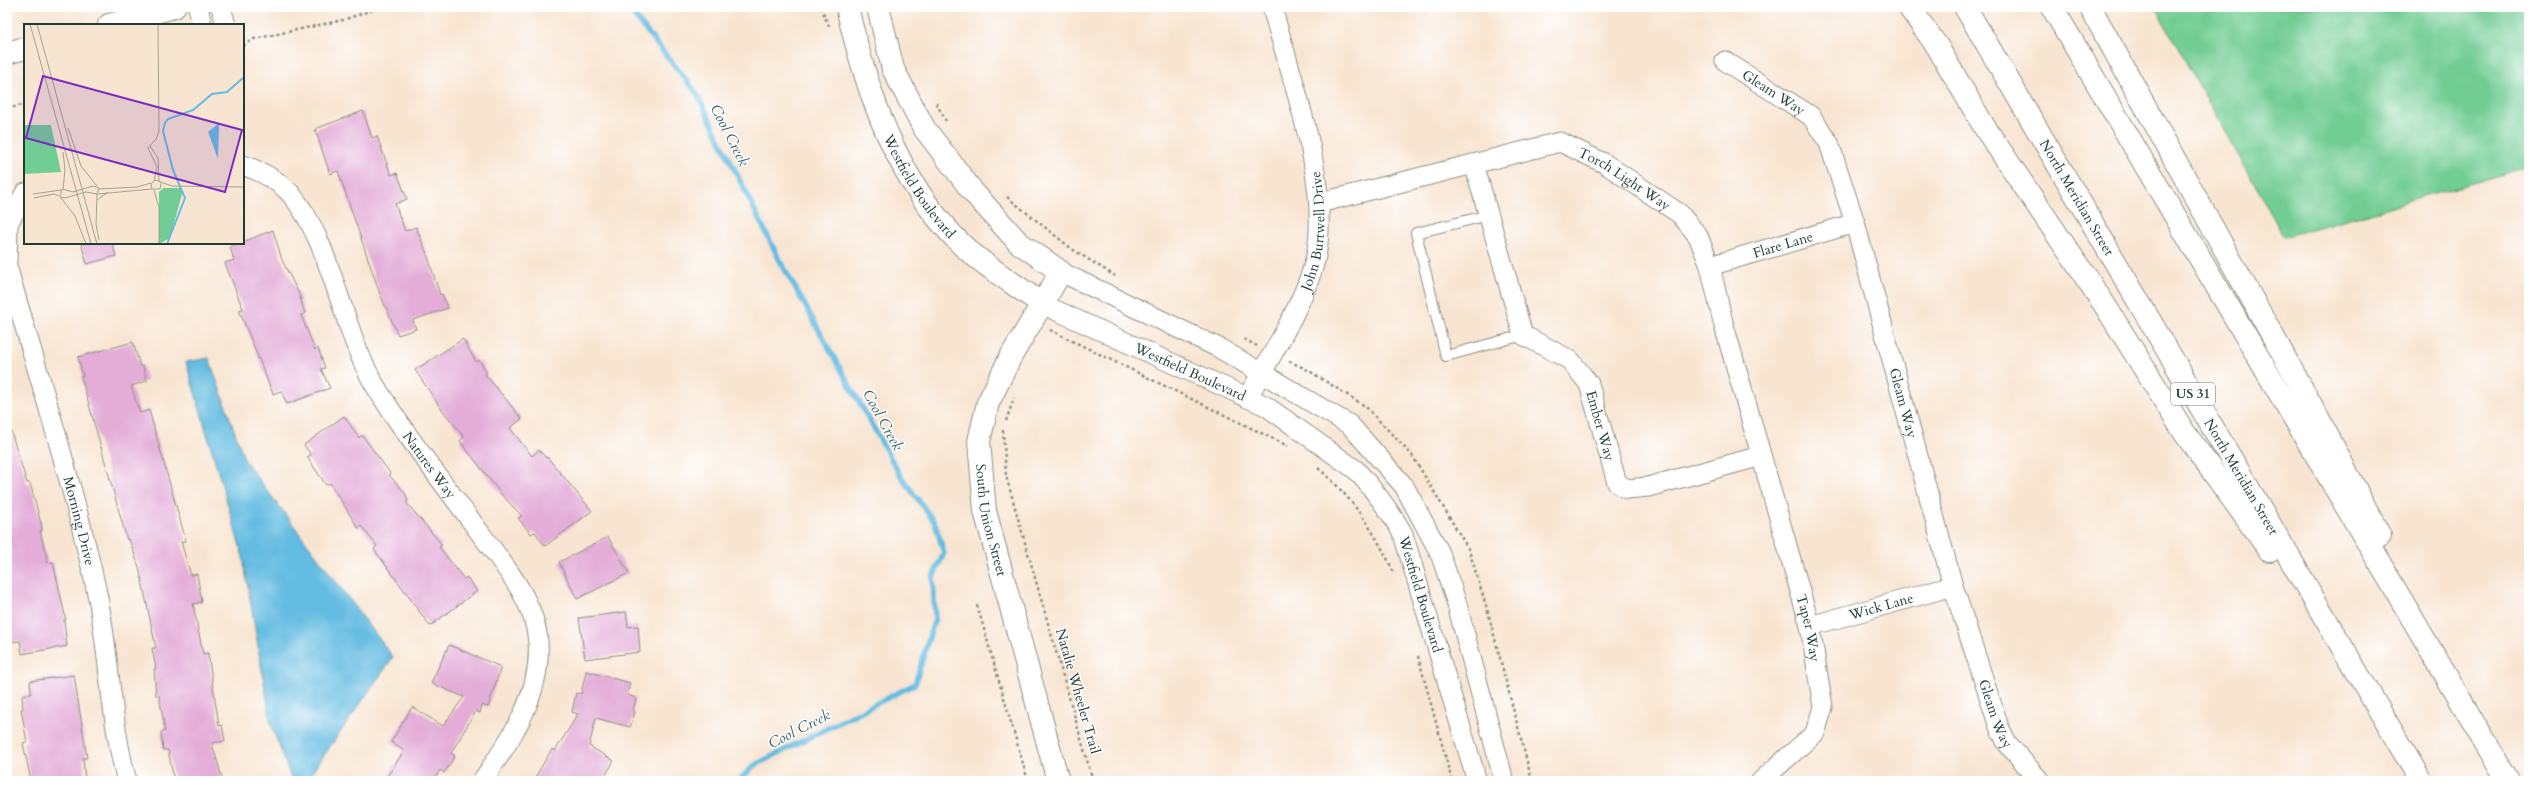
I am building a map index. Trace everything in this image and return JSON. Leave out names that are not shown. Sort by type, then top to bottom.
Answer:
[{"type":"main road","points":[[113,24],[174,7]]},
{"type":"main road","name":"Westfield Boulevard","points":[[847,7],[880,118],[909,179],[962,245],[1041,318]]},
{"type":"main road","name":"Westfield Boulevard","points":[[878,7],[893,69],[924,128],[973,192],[1018,242],[1061,272]]},
{"type":"main road","points":[[1909,7],[1937,46],[1985,128],[2104,304],[2184,432],[2367,690]]},
{"type":"main road","name":"North Meridian Street","points":[[1965,7],[2421,781]]},
{"type":"main road","points":[[2052,7],[2506,778]]},
{"type":"main road","points":[[2090,7],[2315,412],[2506,778]]},
{"type":"main road","points":[[7,53],[24,48]]},
{"type":"main road","name":"South Union Street","points":[[1058,781],[985,511],[979,440],[988,403],[1010,358],[1041,318],[1061,272]]},
{"type":"street","points":[[198,7],[202,24]]},
{"type":"street","points":[[221,7],[226,24]]},
{"type":"street","name":"John Burtwell Drive","points":[[1247,398],[1262,373],[1302,294],[1316,256],[1319,203],[1309,147],[1272,7]]},
{"type":"street","name":"Gleam Way","points":[[1725,61],[1811,116],[1829,144],[1855,223],[1953,586],[1999,727],[2007,743],[2040,781]]},
{"type":"street","name":"Torch Light Way","points":[[1319,203],[1560,142],[1604,163],[1680,214],[1698,236],[1710,266],[1723,322],[1761,456]]},
{"type":"street","points":[[1474,164],[1523,336]]},
{"type":"street","name":"Natures Way","points":[[244,165],[263,172],[289,192],[309,221],[363,364],[388,407],[529,604],[538,640],[537,674],[528,705],[482,781]]},
{"type":"street","points":[[7,262],[8,224],[24,195]]},
{"type":"street","name":"Flare Lane","points":[[1710,266],[1855,223]]},
{"type":"street","name":"Morning Drive","points":[[7,266],[90,560],[106,635],[119,751],[127,781]]},
{"type":"street","name":"Westfield Boulevard","points":[[1061,272],[1219,348],[1350,425],[1404,486],[1440,553],[1456,601],[1504,781]]},
{"type":"street","name":"Westfield Boulevard","points":[[1041,318],[1266,406],[1356,470],[1387,505],[1403,534],[1477,781]]},
{"type":"street","name":"Ember Way","points":[[1523,336],[1570,360],[1589,384],[1617,482],[1627,489],[1648,487],[1761,456]]},
{"type":"street","name":"Taper Way","points":[[1761,456],[1810,626],[1823,707],[1815,733],[1761,781]]},
{"type":"street","name":"Wick Lane","points":[[1810,626],[1953,586]]},
{"type":"lane","points":[[1489,215],[1416,233],[1446,356],[1523,336]]},
{"type":"path","points":[[244,45],[254,39],[342,20],[381,7]]},
{"type":"path","points":[[821,7],[833,34]]},
{"type":"path","points":[[7,109],[24,104]]},
{"type":"path","points":[[1041,318],[1046,336]]},
{"type":"path","points":[[1041,318],[1292,448]]},
{"type":"path","name":"Natalie Wheeler Trail","points":[[1016,394],[1003,428],[1006,476],[1093,781]]},
{"type":"path","points":[[1316,466],[1338,484],[1379,538],[1395,574]]},
{"type":"path","points":[[977,605],[1028,781]]},
{"type":"path","points":[[1418,653],[1452,781]]},
{"type":"green space","points":[[2155,7],[2529,7],[2529,167],[2284,237]]},
{"type":"water","points":[[209,358],[245,461],[393,657],[306,781],[292,781],[271,724],[243,557],[186,362]]},
{"type":"building","points":[[363,111],[372,138],[377,136],[391,175],[397,173],[407,199],[395,204],[405,231],[416,227],[427,254],[440,295],[442,294],[448,308],[413,320],[416,329],[398,335],[380,294],[338,171],[330,174],[315,129]]},
{"type":"building","points":[[273,230],[282,260],[299,294],[305,314],[301,315],[315,350],[318,348],[325,368],[321,369],[330,388],[287,404],[281,391],[273,394],[239,310],[243,309],[225,263],[234,260],[230,247],[238,244],[244,244],[244,241]]},
{"type":"building","points":[[81,244],[112,244],[116,256],[87,264]]},
{"type":"building","points":[[463,339],[476,362],[479,360],[487,373],[485,374],[522,419],[510,428],[532,456],[539,450],[546,458],[547,457],[592,511],[545,546],[535,532],[531,534],[518,518],[522,516],[501,494],[460,441],[464,437],[440,407],[415,370]]},
{"type":"building","points":[[133,342],[140,366],[143,366],[147,381],[131,386],[140,413],[149,410],[186,541],[181,542],[191,575],[197,574],[202,602],[193,604],[203,654],[208,653],[219,726],[222,725],[225,741],[212,743],[223,781],[174,781],[168,750],[163,750],[161,732],[165,731],[159,695],[156,696],[154,669],[156,669],[152,648],[156,648],[139,567],[129,539],[127,540],[81,376],[83,376],[78,357]]},
{"type":"building","points":[[344,416],[359,438],[362,435],[390,473],[389,475],[405,493],[408,501],[406,502],[442,545],[439,547],[464,579],[467,577],[477,591],[430,626],[374,549],[377,546],[361,526],[358,528],[330,483],[326,485],[307,457],[311,455],[304,445]]},
{"type":"building","points":[[10,428],[27,483],[30,483],[41,523],[42,531],[40,531],[48,563],[53,562],[66,620],[64,620],[67,646],[22,654],[20,641],[11,642],[7,618],[7,429]]},
{"type":"building","points":[[608,537],[629,573],[577,599],[559,562]]},
{"type":"building","points":[[626,612],[628,627],[638,626],[640,652],[585,659],[579,618]]},
{"type":"building","points":[[449,645],[501,667],[488,707],[482,705],[480,713],[476,711],[451,753],[455,756],[444,773],[440,770],[434,781],[384,781],[404,751],[391,742],[412,707],[443,726],[464,697],[431,683]]},
{"type":"building","points":[[586,671],[630,683],[627,695],[636,698],[633,711],[635,712],[630,727],[596,718],[589,746],[614,761],[602,781],[533,781],[552,749],[555,751],[578,714],[572,712],[576,693],[581,694]]},
{"type":"building","points":[[74,675],[87,758],[83,758],[85,781],[31,781],[23,743],[27,742],[21,709],[23,709],[22,695],[31,694],[30,681]]},
{"type":"waterway","name":"Cool Creek","points":[[627,7],[696,92],[779,259],[900,475],[935,523],[944,553],[933,577],[935,618],[915,684],[755,765],[738,781]]}]
